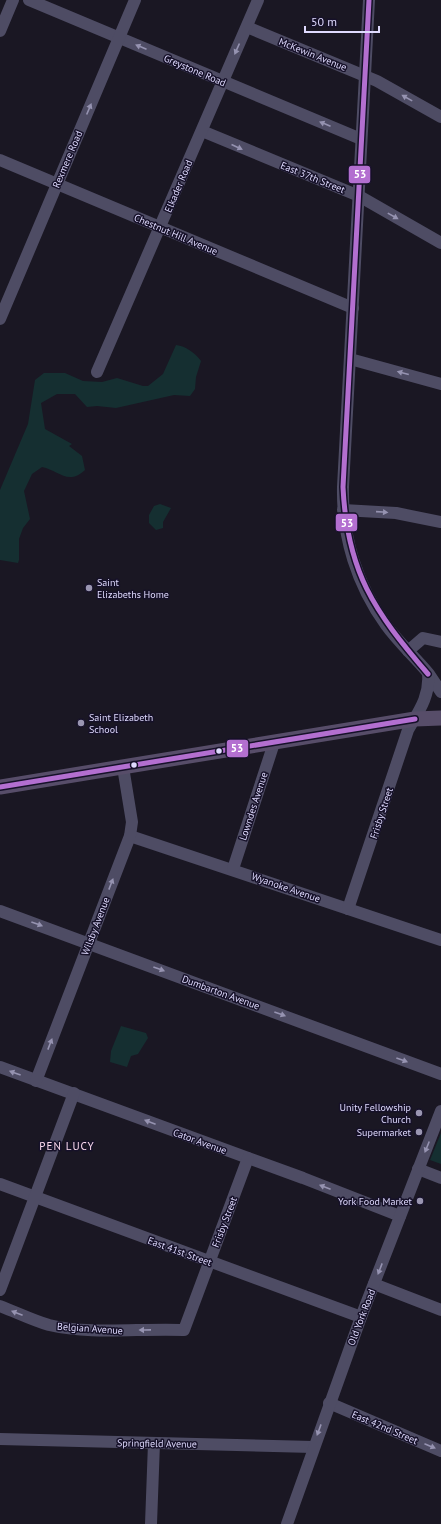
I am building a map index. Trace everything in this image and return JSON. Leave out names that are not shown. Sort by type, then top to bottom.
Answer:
[{"type":"main road","points":[[0,787],[415,719],[441,718]]},
{"type":"street","points":[[0,31],[13,0]]},
{"type":"street","name":"Greystone Road","points":[[29,0],[361,139]]},
{"type":"street","name":"Rexmere Road","points":[[0,319],[135,0]]},
{"type":"street","name":"Elkader Road","points":[[97,372],[258,0]]},
{"type":"street","points":[[369,0],[343,510],[348,544],[361,580],[376,610],[441,692]]},
{"type":"street","name":"McKewin Avenue","points":[[246,27],[365,76],[441,117]]},
{"type":"street","name":"East 37th Street","points":[[202,131],[359,196],[441,243]]},
{"type":"street","name":"Chestnut Hill Avenue","points":[[0,160],[353,308]]},
{"type":"street","points":[[350,359],[441,384]]},
{"type":"street","points":[[343,510],[396,513],[441,522]]},
{"type":"street","points":[[408,651],[423,638],[441,642]]},
{"type":"street","points":[[428,674],[441,680]]},
{"type":"street","name":"Frisby Street","points":[[348,909],[408,731],[423,706],[428,692],[428,674]]},
{"type":"street","name":"Lowndes Avenue","points":[[232,869],[274,743]]},
{"type":"street","name":"Wilsby Avenue","points":[[36,1081],[130,836],[132,822],[123,767]]},
{"type":"street","name":"Wyanoke Avenue","points":[[130,836],[441,940]]},
{"type":"street","name":"Dumbarton Avenue","points":[[0,911],[441,1074]]},
{"type":"street","name":"Cator Avenue","points":[[0,1067],[36,1081],[74,1093],[400,1216]]},
{"type":"street","points":[[0,1290],[34,1196],[74,1093]]},
{"type":"street","name":"Old York Road","points":[[287,1524],[313,1447],[361,1316],[441,1111]]},
{"type":"street","name":"Frisby Street","points":[[184,1330],[248,1158]]},
{"type":"street","points":[[418,1169],[441,1178]]},
{"type":"street","name":"East 41st Street","points":[[0,1184],[361,1316]]},
{"type":"street","points":[[374,1284],[441,1310]]},
{"type":"street","name":"Belgian Avenue","points":[[0,1306],[48,1324],[61,1327],[111,1330],[184,1330]]},
{"type":"street","name":"East 42nd Street","points":[[329,1403],[441,1450]]},
{"type":"street","name":"Springfield Avenue","points":[[0,1439],[313,1447]]},
{"type":"street","points":[[151,1524],[154,1443]]},
{"type":"green space","points":[[176,345],[190,350],[201,361],[196,377],[195,389],[190,396],[174,395],[116,408],[97,406],[87,407],[75,394],[57,394],[41,403],[45,429],[72,444],[69,446],[82,456],[85,470],[79,475],[68,477],[42,467],[32,474],[24,491],[30,519],[23,528],[19,539],[18,563],[0,560],[0,490],[28,424],[35,380],[44,373],[65,373],[83,381],[102,382],[117,378],[143,386],[148,386],[163,374]]},
{"type":"green space","points":[[160,504],[171,508],[163,522],[163,528],[156,530],[149,523],[149,515],[154,506]]},
{"type":"green space","points":[[121,1026],[146,1033],[148,1038],[138,1054],[131,1056],[127,1067],[110,1062],[111,1051]]},
{"type":"green space","points":[[441,1133],[441,1164],[430,1160]]},
{"type":"transit line","name":"53","points":[[369,0],[343,487],[350,543],[357,567],[378,610],[392,630],[428,674]]},
{"type":"transit line","name":"53","points":[[0,787],[415,719]]},
{"type":"place","name":"Saint Elizabeths Home","points":[[89,588]]},
{"type":"place","name":"Saint Elizabeth School","points":[[81,723]]},
{"type":"place","name":"Unity Fellowship Church","points":[[419,1113]]},
{"type":"place","name":"Supermarket","points":[[419,1132]]},
{"type":"place","name":"York Food Market","points":[[420,1201]]},
{"type":"district","name":"PEN LUCY","points":[[67,1146]]}]
